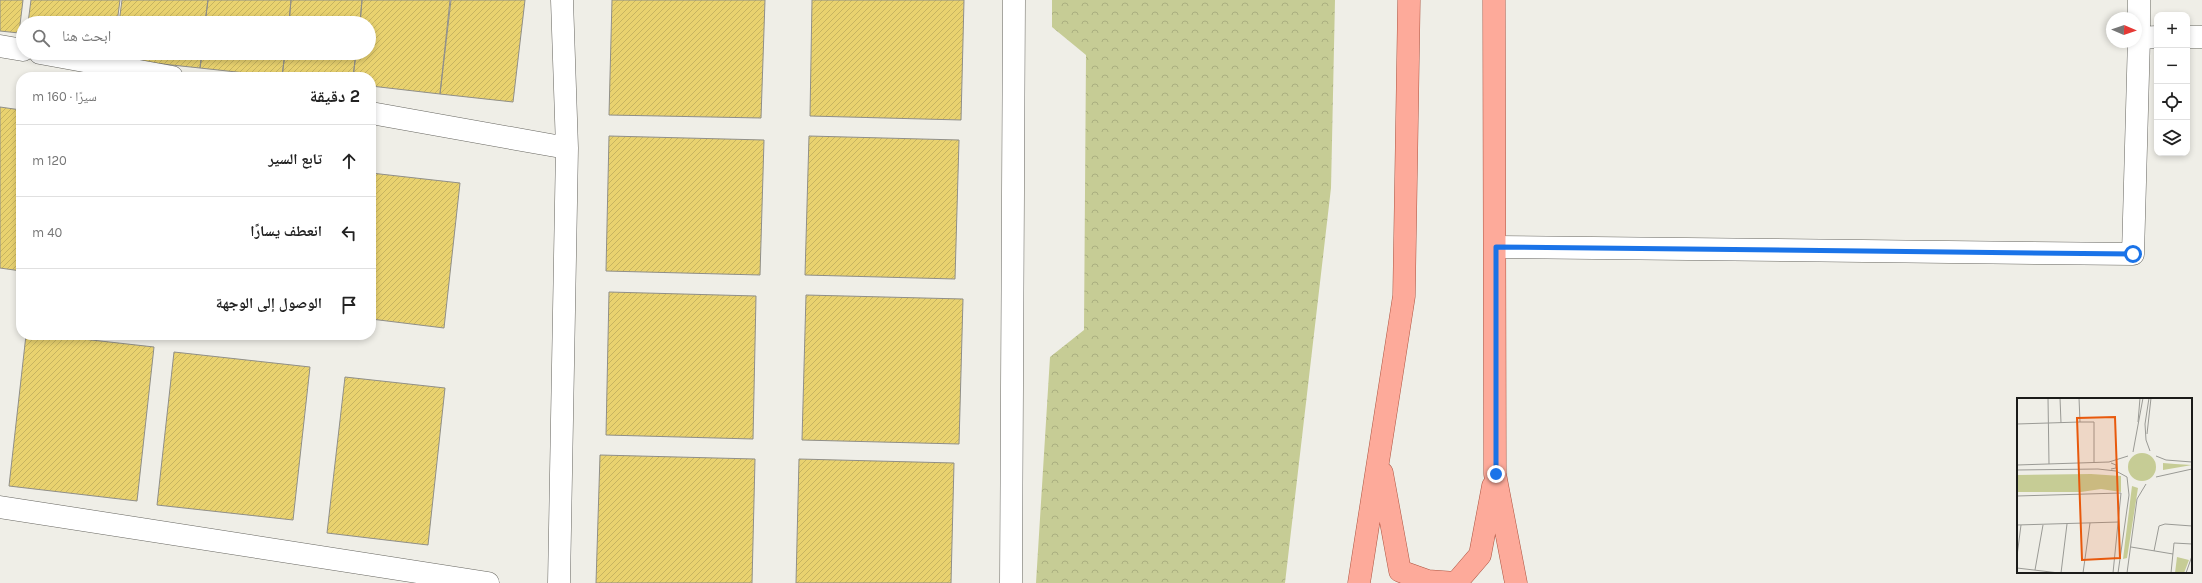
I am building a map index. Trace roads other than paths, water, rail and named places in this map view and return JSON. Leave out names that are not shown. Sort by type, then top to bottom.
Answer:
[{"type":"main road","points":[[1359,583],[1404,296],[1409,0]]},
{"type":"main road","points":[[1494,0],[1496,474],[1516,583]]},
{"type":"main road","points":[[1379,458],[1400,571],[1428,581],[1456,583],[1480,555],[1496,474]]},
{"type":"street","points":[[559,583],[567,148],[562,0]]},
{"type":"street","points":[[1011,583],[1014,0]]},
{"type":"street","points":[[1496,247],[2133,254],[2148,38],[2139,0]]},
{"type":"street","points":[[2190,37],[2202,37]]},
{"type":"street","points":[[0,46],[16,49]]},
{"type":"street","points":[[78,60],[144,72]]},
{"type":"street","points":[[376,114],[567,148]]},
{"type":"street","points":[[0,507],[488,583]]}]
